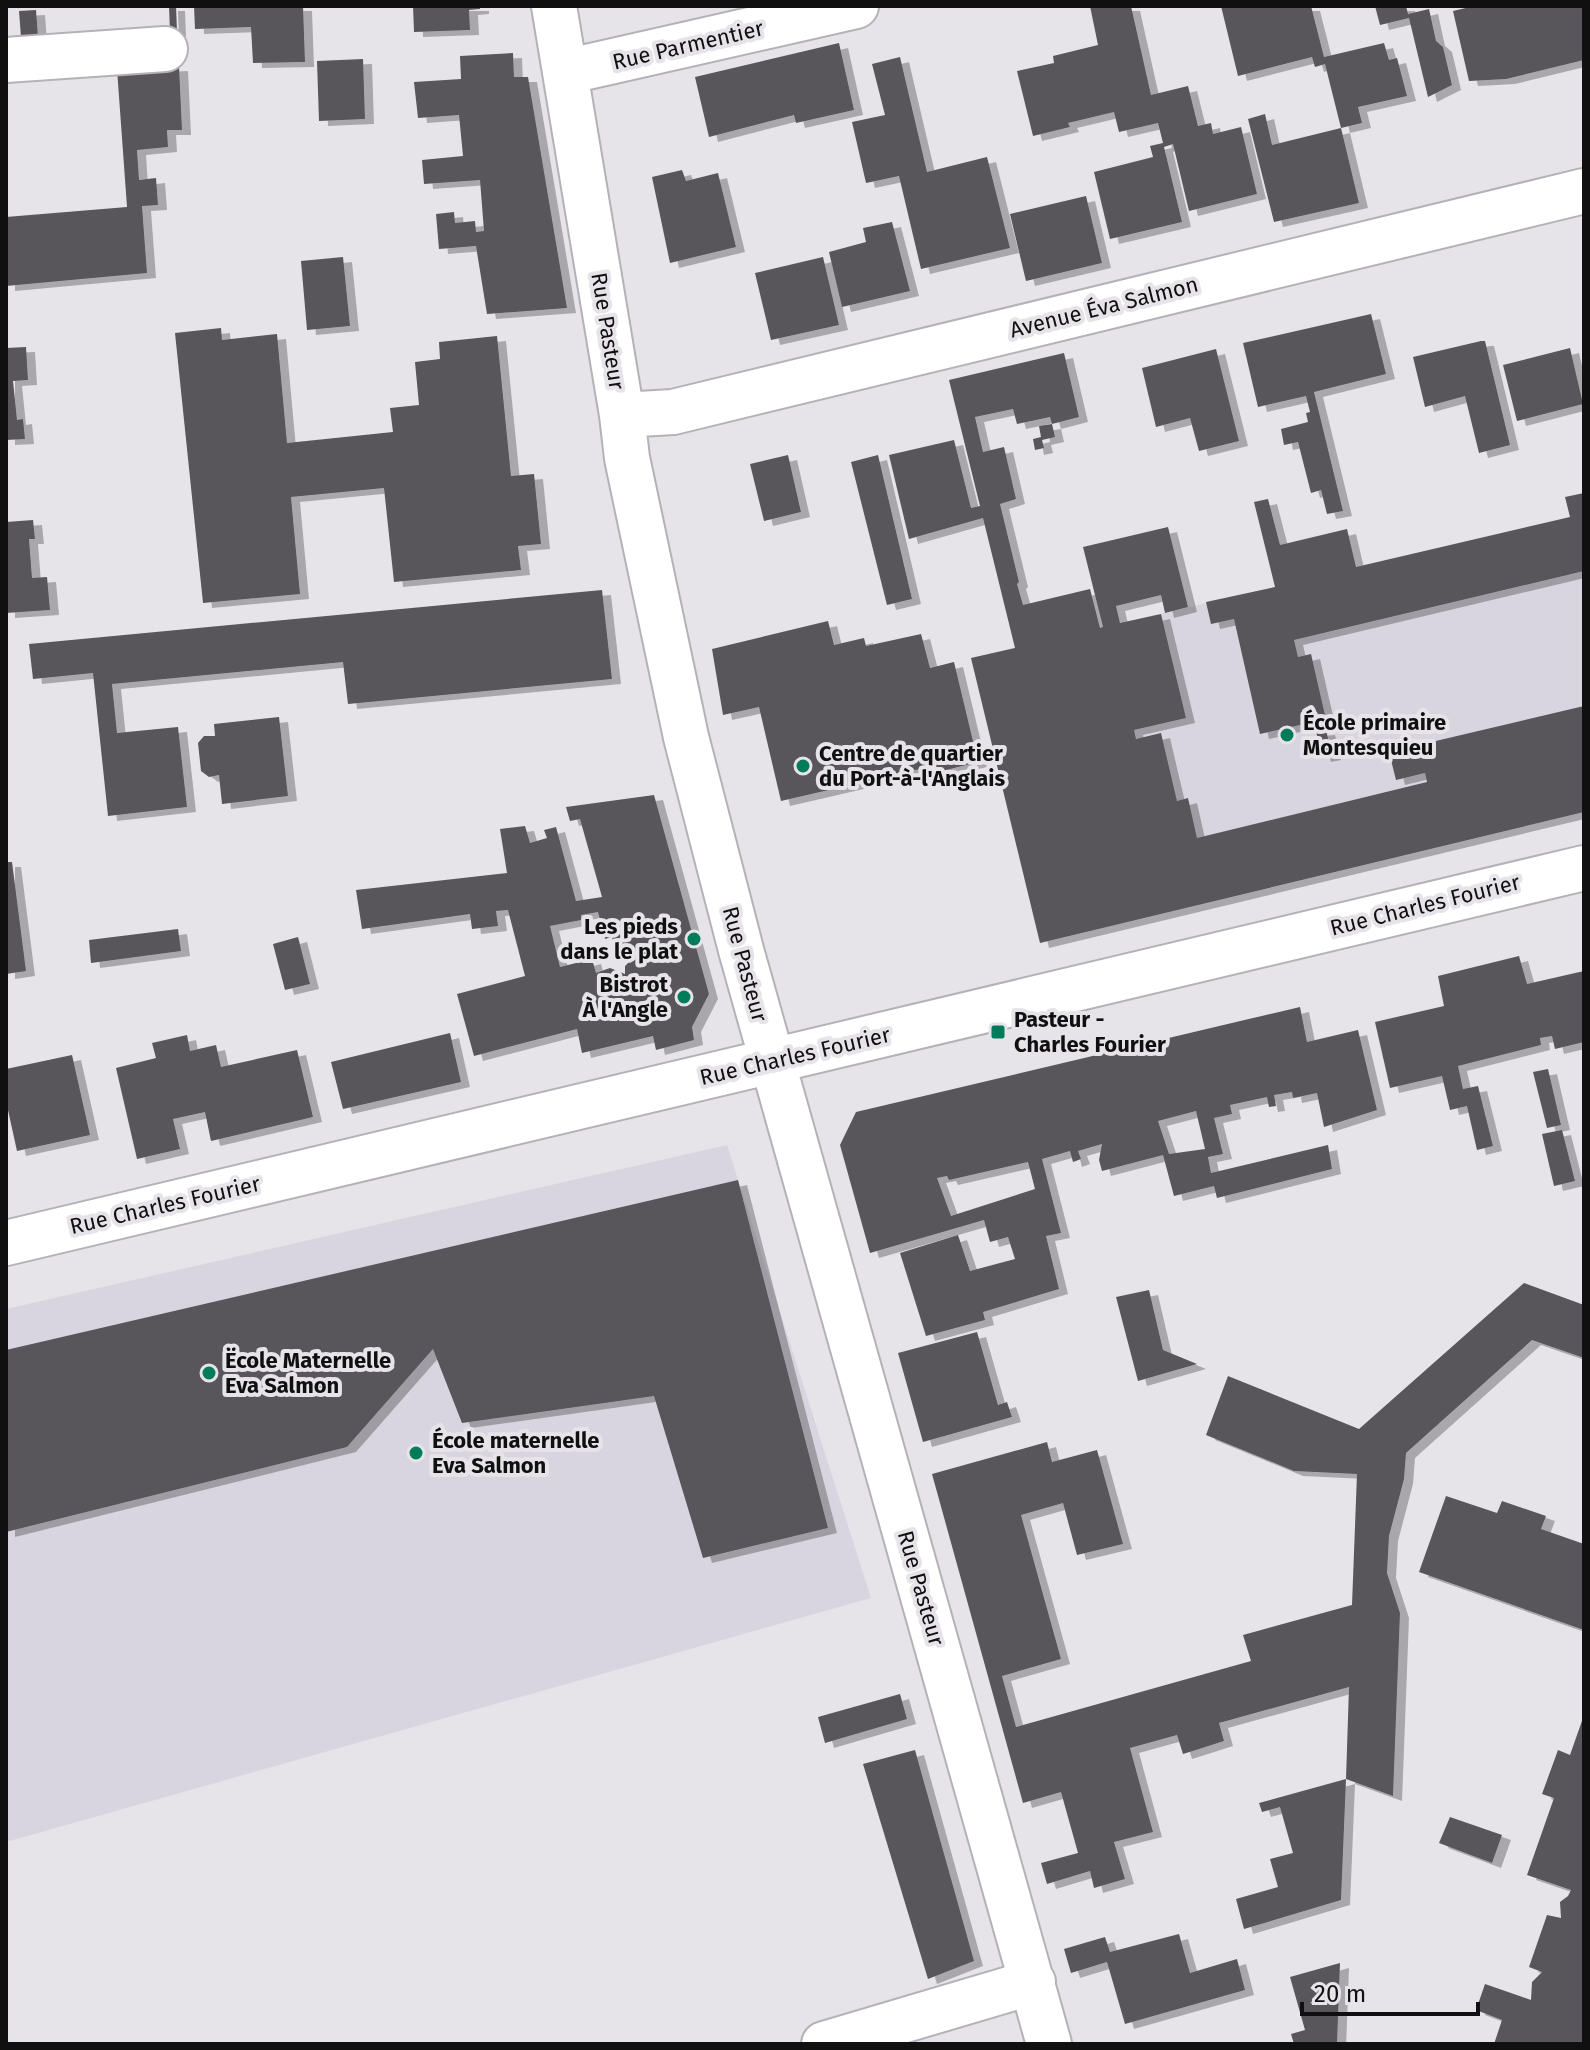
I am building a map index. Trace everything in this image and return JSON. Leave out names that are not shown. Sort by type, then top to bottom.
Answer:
[{"type":"street","name":"Rue Pasteur","points":[[554,6],[627,458],[686,737],[772,1062],[1049,2044]]},
{"type":"street","name":"Rue Parmentier","points":[[565,72],[856,6]]},
{"type":"street","points":[[6,60],[165,49]]},
{"type":"street","name":"Avenue Éva Salmon","points":[[622,415],[673,412],[1584,191]]},
{"type":"street","name":"Rue Charles Fourier","points":[[6,1243],[1584,868]]},
{"type":"street","points":[[824,2044],[1033,1982]]},
{"type":"shaded area","name":"École primaire Montesquieu","points":[[1584,515],[1584,812],[1040,943],[971,658]]},
{"type":"shaded area","name":"École maternelle Eva Salmon","points":[[727,1145],[871,1598],[6,1842],[6,1309]]},
{"type":"building","points":[[169,6],[176,6],[177,32],[170,32]]},
{"type":"building","points":[[194,6],[303,6],[305,62],[253,63],[251,27],[195,29]]},
{"type":"building","points":[[413,6],[480,6],[480,9],[469,10],[470,30],[414,32]]},
{"type":"building","points":[[1090,6],[1131,6],[1151,95],[1188,86],[1198,126],[1211,123],[1213,134],[1241,127],[1257,194],[1189,211],[1173,144],[1164,147],[1182,222],[1110,239],[1094,172],[1153,157],[1150,146],[1163,143],[1158,123],[1119,132],[1114,112],[1068,123],[1070,127],[1033,136],[1017,71],[1054,63],[1053,56],[1098,45]]},
{"type":"building","points":[[1221,6],[1311,6],[1324,57],[1384,43],[1389,60],[1397,58],[1407,96],[1358,107],[1362,123],[1341,128],[1325,64],[1315,67],[1312,57],[1238,76]]},
{"type":"building","points":[[1375,6],[1406,6],[1408,14],[1429,9],[1436,41],[1443,47],[1452,85],[1428,97],[1409,18],[1380,25]]},
{"type":"building","points":[[1474,6],[1583,6],[1584,60],[1506,79],[1469,81],[1453,11]]},
{"type":"building","points":[[36,10],[38,37],[21,37],[19,11]]},
{"type":"building","points":[[839,43],[854,110],[796,123],[794,115],[709,137],[695,77]]},
{"type":"building","points":[[513,53],[514,77],[528,77],[567,308],[487,314],[476,246],[439,249],[436,214],[454,212],[455,223],[475,221],[476,232],[484,231],[480,180],[424,184],[422,160],[463,156],[459,115],[418,118],[414,82],[461,79],[460,56]]},
{"type":"building","points":[[900,57],[927,172],[987,157],[1010,248],[921,269],[899,176],[866,183],[852,122],[885,115],[872,64]]},
{"type":"building","points":[[363,59],[365,119],[319,121],[317,61]]},
{"type":"building","points":[[179,66],[182,130],[167,130],[168,147],[137,150],[139,180],[156,178],[158,205],[142,206],[147,273],[6,286],[6,217],[127,207],[117,69]]},
{"type":"building","points":[[1265,114],[1272,145],[1341,128],[1359,203],[1274,222],[1248,119]]},
{"type":"building","points":[[682,170],[686,181],[718,173],[736,247],[670,263],[652,177]]},
{"type":"building","points":[[1086,196],[1102,263],[1026,281],[1010,214]]},
{"type":"building","points":[[892,222],[910,291],[842,307],[829,252],[866,242],[863,228]]},
{"type":"building","points":[[343,257],[350,326],[307,330],[301,261]]},
{"type":"building","points":[[823,257],[839,325],[771,340],[755,273]]},
{"type":"building","points":[[1371,314],[1386,374],[1314,392],[1343,511],[1327,514],[1321,490],[1311,493],[1298,442],[1284,445],[1281,429],[1308,422],[1306,413],[1310,412],[1306,396],[1258,407],[1243,343]]},
{"type":"building","points":[[221,328],[222,340],[277,334],[287,443],[393,432],[390,408],[419,405],[415,362],[440,359],[439,342],[497,336],[511,476],[534,474],[541,544],[518,546],[521,570],[394,582],[384,488],[291,497],[300,594],[203,603],[175,333]]},
{"type":"building","points":[[1485,341],[1510,445],[1479,453],[1465,396],[1425,407],[1413,357]]},
{"type":"building","points":[[26,347],[28,380],[13,381],[17,420],[23,419],[25,439],[6,440],[6,348]]},
{"type":"building","points":[[1570,348],[1583,404],[1517,421],[1503,365]]},
{"type":"building","points":[[1216,349],[1239,441],[1199,451],[1190,418],[1156,427],[1142,368]]},
{"type":"building","points":[[1064,353],[1079,417],[1052,424],[1050,417],[1017,424],[1013,409],[975,417],[983,452],[1004,447],[1016,499],[1000,504],[1017,584],[1023,605],[1090,589],[1100,628],[1103,627],[1083,547],[1168,527],[1188,607],[1165,613],[1161,595],[1116,606],[1120,623],[1161,614],[1186,718],[1134,730],[1136,739],[1161,733],[1177,801],[1188,798],[1197,838],[1427,782],[1425,773],[1396,780],[1389,752],[1584,706],[1584,812],[1040,943],[971,658],[1015,648],[983,518],[909,539],[889,455],[954,440],[971,508],[980,506],[949,380]]},
{"type":"building","points":[[1052,424],[1055,437],[1042,440],[1044,448],[1035,450],[1033,439],[1041,437],[1039,426]]},
{"type":"building","points":[[788,455],[801,512],[764,521],[750,464]]},
{"type":"building","points":[[878,455],[912,599],[887,605],[851,462]]},
{"type":"building","points":[[1584,493],[1584,571],[1294,640],[1298,657],[1311,654],[1325,715],[1311,718],[1313,722],[1260,734],[1234,619],[1211,624],[1206,602],[1275,587],[1254,502],[1268,499],[1280,545],[1347,529],[1356,567],[1570,517],[1565,497]]},
{"type":"building","points":[[33,520],[35,539],[29,539],[32,578],[47,577],[50,610],[6,613],[6,522]]},
{"type":"building","points":[[602,590],[612,679],[348,704],[343,662],[112,684],[117,733],[178,727],[187,807],[108,816],[93,673],[33,679],[29,644]]},
{"type":"building","points":[[828,621],[834,645],[864,638],[866,646],[921,634],[930,668],[954,662],[978,762],[926,775],[924,768],[781,801],[759,707],[723,715],[712,649]]},
{"type":"building","points":[[279,717],[288,796],[222,804],[219,775],[209,777],[201,771],[198,743],[204,736],[215,736],[214,724]]},
{"type":"building","points":[[1326,730],[1332,755],[1322,757],[1316,731]]},
{"type":"building","points":[[654,795],[709,994],[692,1027],[694,1040],[656,1050],[653,1036],[582,1053],[577,1029],[474,1056],[457,994],[525,976],[508,910],[496,911],[498,926],[472,929],[470,914],[362,929],[356,890],[507,873],[500,829],[525,826],[530,843],[547,838],[544,830],[556,827],[576,901],[602,897],[580,819],[570,821],[566,807]],"holes":[[[598,912],[605,939],[612,937],[617,954],[631,960],[625,966],[625,974],[610,968],[596,973],[592,959],[560,967],[550,926],[581,920],[581,915]]]},
{"type":"building","points":[[6,862],[12,862],[26,971],[6,974]]},
{"type":"building","points":[[178,929],[181,951],[91,963],[89,940]]},
{"type":"building","points":[[298,937],[310,984],[285,990],[273,944]]},
{"type":"building","points":[[1519,956],[1527,984],[1584,971],[1584,1042],[1555,1049],[1552,1036],[1540,1038],[1541,1045],[1458,1066],[1463,1089],[1478,1086],[1493,1146],[1477,1150],[1467,1106],[1450,1110],[1442,1076],[1390,1088],[1375,1022],[1444,1006],[1438,976]]},
{"type":"building","points":[[1300,1007],[1307,1042],[1358,1030],[1377,1110],[1324,1127],[1317,1093],[1293,1098],[1292,1092],[1274,1095],[1276,1106],[1269,1107],[1267,1097],[1230,1105],[1232,1114],[1214,1118],[1223,1154],[1208,1157],[1211,1173],[1328,1145],[1332,1169],[1217,1198],[1214,1186],[1174,1196],[1163,1155],[1102,1171],[1099,1160],[1102,1144],[1078,1151],[1081,1159],[1073,1162],[1070,1151],[1042,1159],[1061,1233],[1046,1236],[1059,1289],[983,1312],[985,1320],[926,1336],[900,1253],[958,1235],[970,1271],[1015,1259],[1008,1237],[990,1242],[984,1220],[870,1253],[840,1145],[856,1112]],"holes":[[[1196,1111],[1205,1149],[1169,1154],[1158,1121]],[[1028,1162],[1035,1189],[951,1216],[937,1178],[947,1176],[949,1180]]]},
{"type":"building","points":[[450,1033],[461,1082],[343,1109],[331,1062]]},
{"type":"building","points":[[187,1035],[190,1051],[216,1045],[221,1067],[297,1050],[313,1117],[211,1141],[205,1112],[173,1119],[180,1149],[137,1159],[116,1068],[156,1058],[152,1043]]},
{"type":"building","points":[[72,1055],[90,1135],[17,1151],[6,1101],[6,1069]]},
{"type":"building","points":[[1548,1069],[1561,1125],[1547,1128],[1533,1072]]},
{"type":"building","points":[[1562,1130],[1575,1181],[1554,1186],[1542,1134]]},
{"type":"building","name":"Ëcole Maternelle Eva Salmon","points":[[738,1180],[828,1528],[703,1558],[654,1396],[462,1423],[433,1349],[347,1447],[6,1532],[6,1350]]},
{"type":"building","points":[[1524,1283],[1584,1305],[1584,1358],[1532,1340],[1406,1453],[1404,1479],[1389,1536],[1387,1573],[1400,1613],[1393,1796],[1346,1779],[1349,1687],[1219,1723],[1224,1741],[1183,1754],[1177,1735],[1130,1748],[1153,1832],[1114,1842],[1125,1879],[1094,1888],[1090,1871],[1047,1884],[1041,1863],[1078,1853],[1061,1792],[1023,1803],[932,1474],[1047,1442],[1052,1462],[1097,1450],[1123,1544],[1077,1555],[1063,1503],[1021,1515],[1061,1659],[1002,1676],[1016,1727],[1251,1661],[1243,1635],[1352,1605],[1357,1474],[1294,1471],[1206,1435],[1228,1376],[1359,1429]]},
{"type":"building","points":[[1149,1290],[1163,1350],[1197,1364],[1138,1381],[1116,1297]]},
{"type":"building","points":[[977,1332],[998,1405],[1007,1402],[1012,1417],[923,1442],[898,1353]]},
{"type":"building","points":[[1446,1496],[1497,1513],[1502,1501],[1546,1516],[1541,1529],[1584,1544],[1584,1630],[1419,1572]]},
{"type":"building","points":[[900,1694],[907,1719],[825,1743],[818,1717]]},
{"type":"building","points":[[1584,1715],[1584,2044],[1494,2044],[1502,2020],[1476,2010],[1485,1984],[1531,2000],[1532,1982],[1542,1972],[1529,1967],[1547,1915],[1561,1918],[1560,1902],[1571,1890],[1527,1875],[1554,1798],[1542,1794],[1558,1750],[1570,1755]]},
{"type":"building","points":[[915,1750],[974,1961],[928,1979],[863,1764]]},
{"type":"building","points":[[1346,1779],[1341,1900],[1244,1929],[1236,1899],[1278,1887],[1270,1859],[1293,1853],[1280,1807],[1262,1812],[1259,1803]]},
{"type":"building","points":[[1450,1817],[1502,1835],[1492,1863],[1439,1843]]},
{"type":"building","points":[[1179,1934],[1190,1973],[1237,1959],[1245,1990],[1125,2024],[1107,1962],[1071,1973],[1064,1949],[1105,1937],[1110,1952]]},
{"type":"building","points":[[1340,1963],[1337,2044],[1294,2044],[1291,2034],[1305,2030],[1290,1977]]},
{"type":"place","name":"École primaire Montesquieu","points":[[1287,735]]},
{"type":"place","name":"Centre de quartier du Port-à-l'Anglais","points":[[803,766]]},
{"type":"place","name":"Les pieds dans le plat","points":[[694,939]]},
{"type":"place","name":"Bistrot À l'Angle","points":[[684,997]]},
{"type":"place","name":"Pasteur - Charles Fourier","points":[[998,1032]]},
{"type":"place","name":"Ëcole Maternelle Eva Salmon","points":[[209,1373]]},
{"type":"place","name":"École maternelle Eva Salmon","points":[[416,1453]]}]
